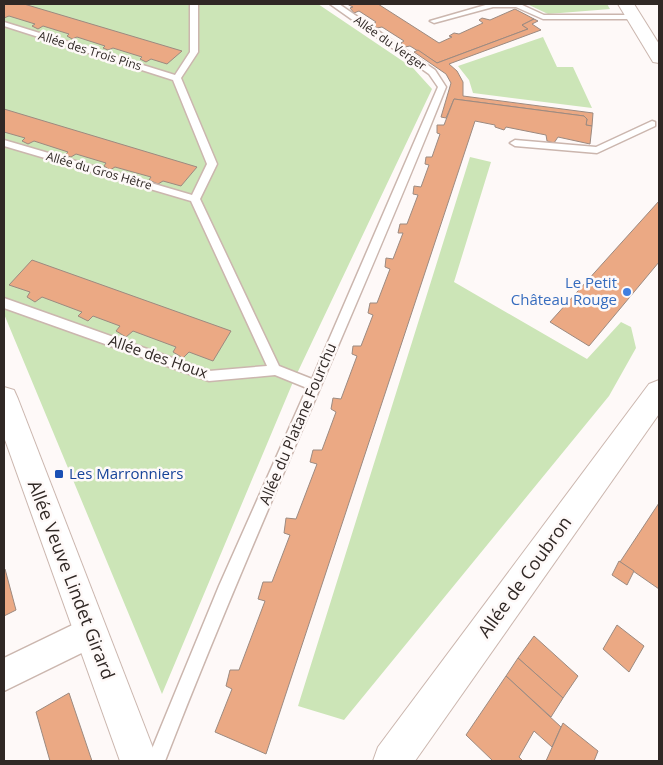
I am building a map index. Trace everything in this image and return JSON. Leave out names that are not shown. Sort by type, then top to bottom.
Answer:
[{"type":"street","points":[[630,10],[659,58]]},
{"type":"street","name":"Allée de Coubron","points":[[392,761],[659,392]]},
{"type":"street","name":"Allée Veuve Lindet Girard","points":[[4,399],[139,761]]},
{"type":"street","points":[[4,675],[91,632]]},
{"type":"lane","points":[[194,4],[194,52],[176,78],[212,164],[195,199],[275,370]]},
{"type":"lane","name":"Allée du Verger","points":[[334,4],[432,72],[442,87]]},
{"type":"lane","points":[[434,21],[493,4],[517,5],[543,17],[550,18],[630,10]]},
{"type":"lane","name":"Allée des Trois Pins","points":[[4,24],[176,78]]},
{"type":"lane","name":"Allée du Platane Fourchu","points":[[156,761],[314,385],[407,174],[442,87]]},
{"type":"lane","points":[[515,143],[597,150],[652,124]]},
{"type":"lane","name":"Allée du Gros Hêtre","points":[[4,143],[195,199]]},
{"type":"lane","name":"Allée des Houx","points":[[4,303],[209,376],[275,370],[314,385]]},
{"type":"green space","points":[[4,4],[318,4],[413,68],[432,89],[293,382],[162,694],[4,314]]},
{"type":"green space","points":[[527,4],[607,4],[610,9],[548,14]]},
{"type":"green space","points":[[543,37],[557,67],[573,67],[592,108],[473,93],[469,80],[458,66]]},
{"type":"green space","points":[[470,157],[491,162],[454,282],[587,359],[621,322],[631,327],[636,348],[609,396],[344,720],[298,706]]},
{"type":"building","points":[[4,4],[24,4],[182,51],[167,64],[151,59],[146,62],[140,59],[142,57],[113,48],[108,50],[103,48],[105,46],[77,37],[72,39],[67,36],[69,34],[43,26],[38,29],[32,26],[35,24],[9,16],[4,18]]},
{"type":"building","points":[[347,4],[378,4],[439,43],[452,37],[449,36],[454,33],[459,34],[483,23],[479,20],[482,18],[490,20],[515,9],[534,19],[522,25],[528,29],[437,63],[410,46],[405,47],[401,43],[404,41],[382,27],[377,28],[373,24],[376,22],[359,11],[354,13],[350,8],[353,7]]},
{"type":"building","points":[[534,19],[538,21],[532,24],[541,30],[449,64],[457,71],[463,82],[463,96],[593,113],[592,126],[586,125],[587,119],[584,116],[454,99],[446,118],[441,117],[451,83],[446,74],[414,52],[418,50],[437,63],[528,29],[522,25]]},
{"type":"building","points":[[454,99],[584,116],[587,119],[586,125],[592,126],[590,144],[558,137],[554,143],[547,141],[546,135],[506,127],[504,130],[495,127],[495,125],[475,121],[266,754],[215,732],[232,689],[226,686],[230,670],[239,670],[265,601],[258,599],[263,582],[272,582],[290,535],[284,533],[286,518],[296,519],[317,464],[310,462],[313,450],[322,450],[336,412],[331,409],[333,398],[341,399],[357,356],[352,354],[353,346],[361,346],[373,315],[368,313],[370,303],[377,303],[390,269],[385,267],[386,258],[393,259],[403,233],[398,233],[400,224],[407,224],[418,195],[413,194],[414,186],[421,187],[429,165],[425,164],[426,157],[432,157],[440,134],[437,133],[437,125],[444,125]]},
{"type":"building","points":[[4,109],[197,167],[181,186],[163,181],[158,184],[149,180],[151,177],[115,167],[110,170],[104,166],[106,163],[76,154],[71,157],[65,155],[68,152],[34,141],[28,144],[22,141],[25,138],[4,132]]},
{"type":"building","points":[[659,201],[659,262],[589,346],[550,322]]},
{"type":"building","points":[[32,260],[231,331],[213,361],[189,352],[183,358],[173,352],[176,347],[133,331],[126,337],[116,331],[120,326],[93,316],[88,321],[78,316],[82,312],[42,297],[35,302],[27,297],[30,292],[9,285]]},
{"type":"building","points":[[659,503],[659,589],[620,562]]},
{"type":"building","points":[[619,561],[634,571],[627,585],[612,575]]},
{"type":"building","points":[[4,570],[16,610],[4,616]]},
{"type":"building","points":[[617,625],[644,646],[629,672],[603,649]]},
{"type":"building","points":[[534,636],[578,676],[563,698],[518,658]]},
{"type":"building","points":[[518,658],[563,698],[551,717],[506,676]]},
{"type":"building","points":[[506,676],[561,727],[552,747],[534,731],[519,757],[523,761],[493,761],[466,735]]},
{"type":"building","points":[[69,693],[92,761],[50,761],[36,712]]},
{"type":"building","points":[[563,723],[598,751],[594,761],[546,761]]},
{"type":"place","name":"Le Petit Château Rouge","points":[[627,292]]},
{"type":"place","name":"Les Marronniers","points":[[59,474]]}]
